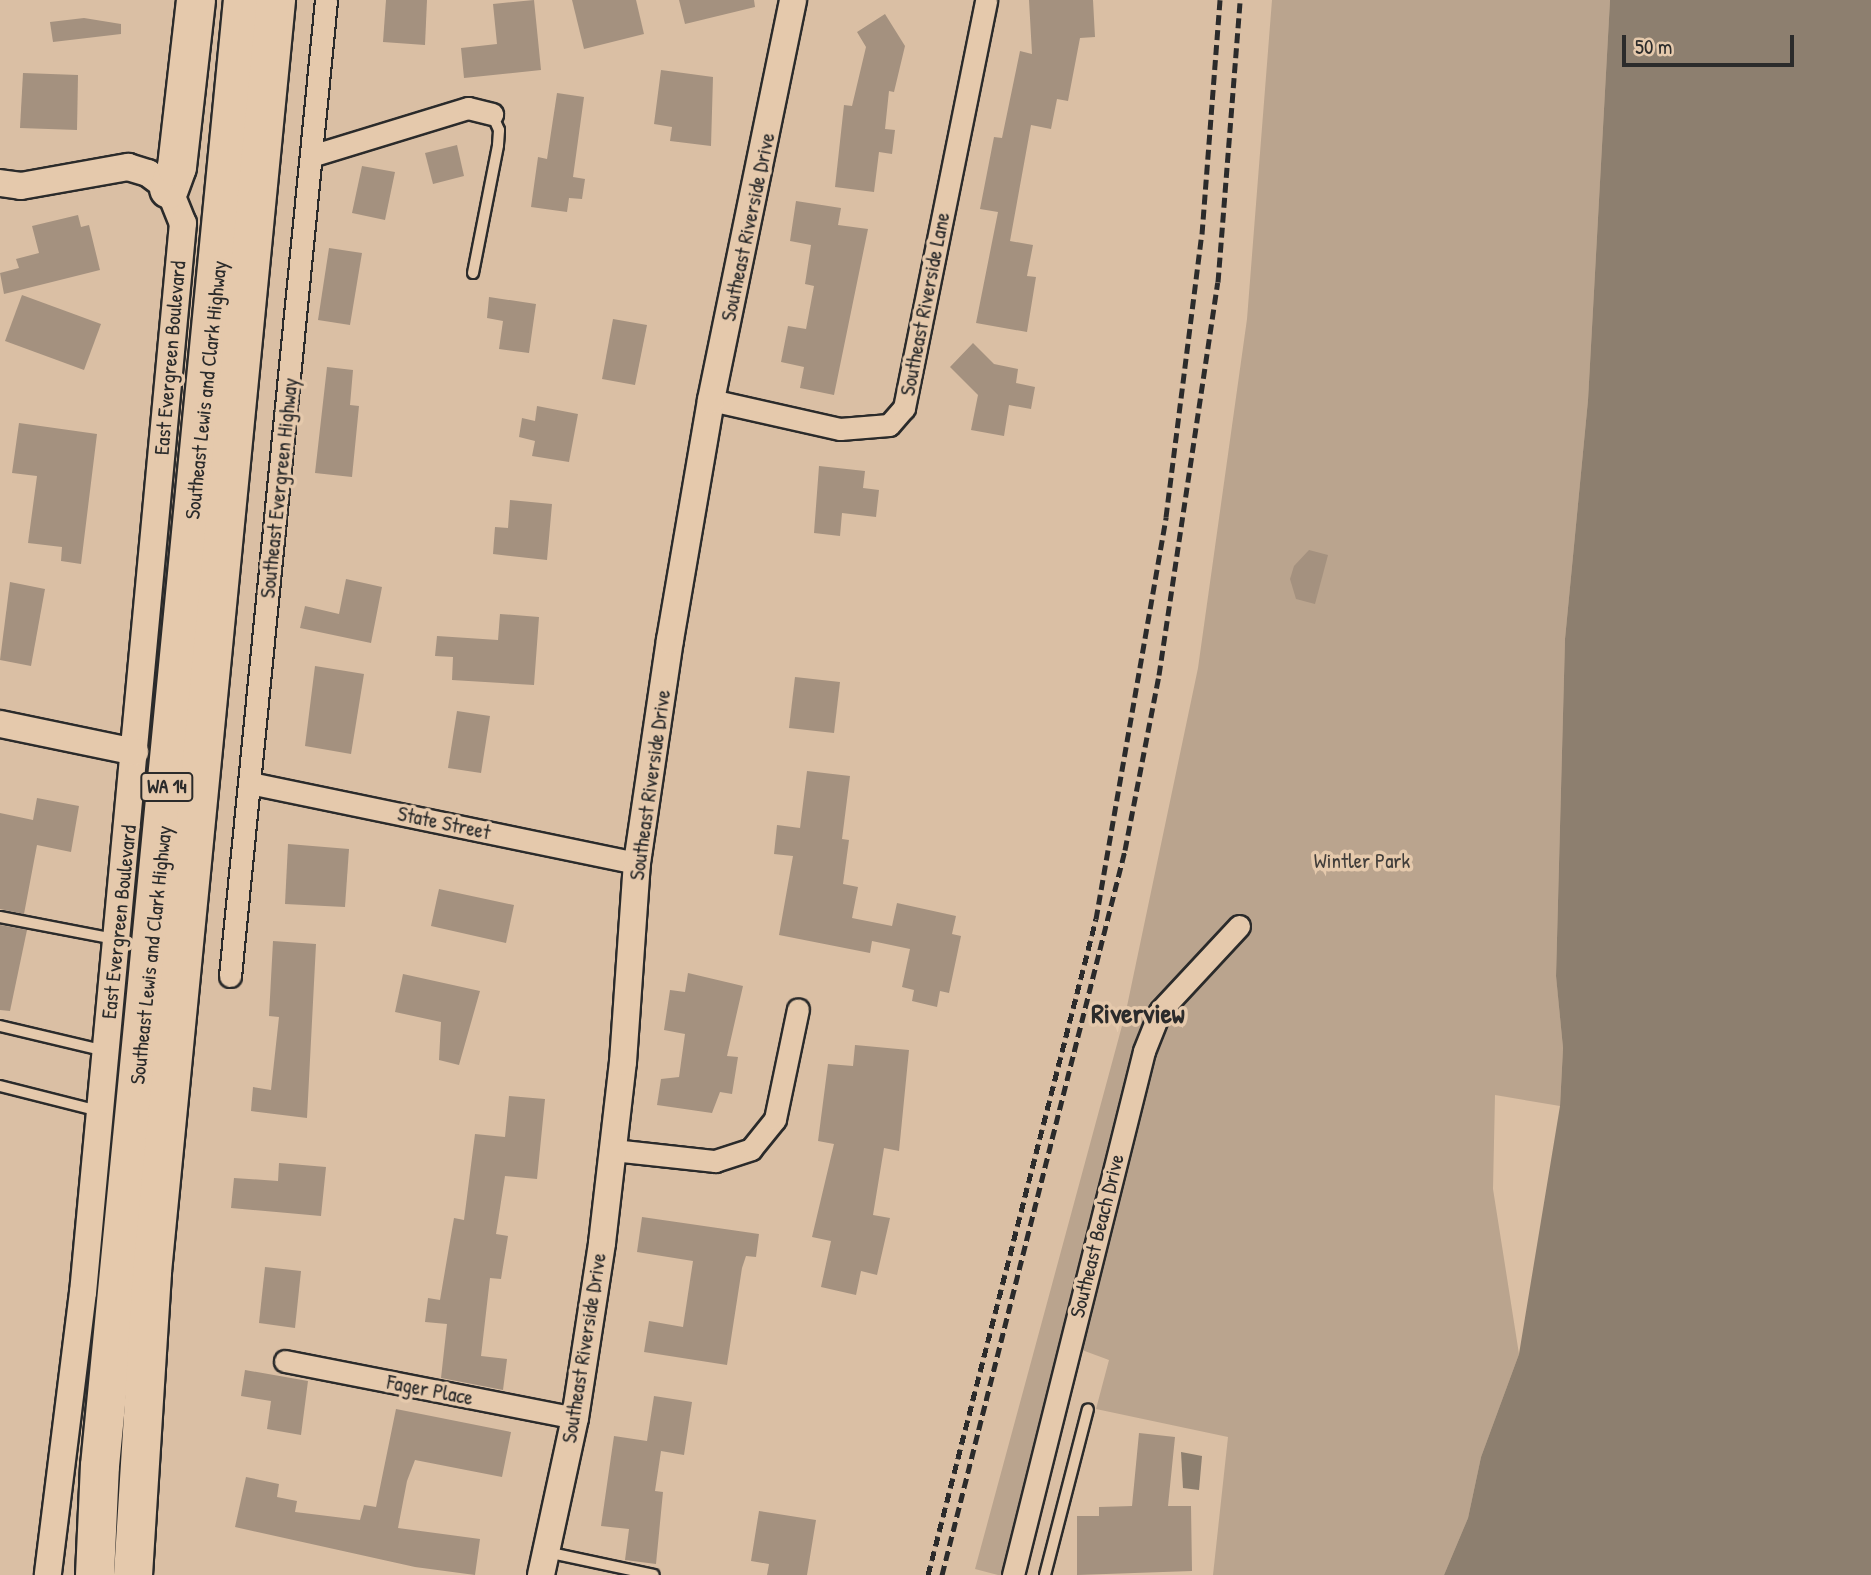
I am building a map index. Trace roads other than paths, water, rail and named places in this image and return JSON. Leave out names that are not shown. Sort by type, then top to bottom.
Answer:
[{"type":"highway","points":[[169,189],[177,167],[196,0]]},
{"type":"highway","name":"Southeast Lewis and Clark Highway","points":[[95,1575],[102,1453],[243,0]]},
{"type":"highway","name":"Southeast Lewis and Clark Highway","points":[[133,1575],[152,1272],[276,0]]},
{"type":"street","name":"Southeast Evergreen Highway","points":[[229,976],[326,0]]},
{"type":"street","name":"Southeast Riverside Drive","points":[[544,1563],[575,1418],[613,1150],[637,863],[711,400],[793,0]]},
{"type":"street","name":"Southeast Riverside Lane","points":[[711,400],[840,429],[889,425],[904,408],[986,0]]},
{"type":"street","points":[[311,156],[468,108],[492,114]]},
{"type":"street","points":[[0,183],[37,183],[115,166],[148,173],[169,189]]},
{"type":"street","name":"East Evergreen Boulevard","points":[[48,1575],[106,1051],[183,223],[169,189]]},
{"type":"street","points":[[0,724],[135,752]]},
{"type":"street","name":"State Street","points":[[250,783],[637,863]]},
{"type":"street","name":"Southeast Beach Drive","points":[[1013,1575],[1144,1051],[1160,1011],[1239,926]]},
{"type":"street","points":[[613,1150],[715,1161],[751,1149],[775,1119],[798,1009]]},
{"type":"street","name":"Fager Place","points":[[285,1361],[575,1418]]},
{"type":"lane","points":[[473,273],[498,145],[499,130],[492,114]]},
{"type":"lane","points":[[0,917],[117,940]]},
{"type":"lane","points":[[0,1026],[106,1051]]},
{"type":"lane","points":[[0,1086],[100,1111]]},
{"type":"lane","points":[[1045,1575],[1088,1409]]},
{"type":"lane","points":[[544,1563],[654,1575]]},
{"type":"railway","points":[[928,1575],[1096,919],[1166,517],[1202,234],[1220,0]]},
{"type":"railway","points":[[942,1575],[1125,850],[1159,675],[1218,282],[1240,0]]},
{"type":"district","name":"Riverview","points":[[1138,1013]]},
{"type":"park label","name":"Wintler Park","points":[[1362,861]]}]
